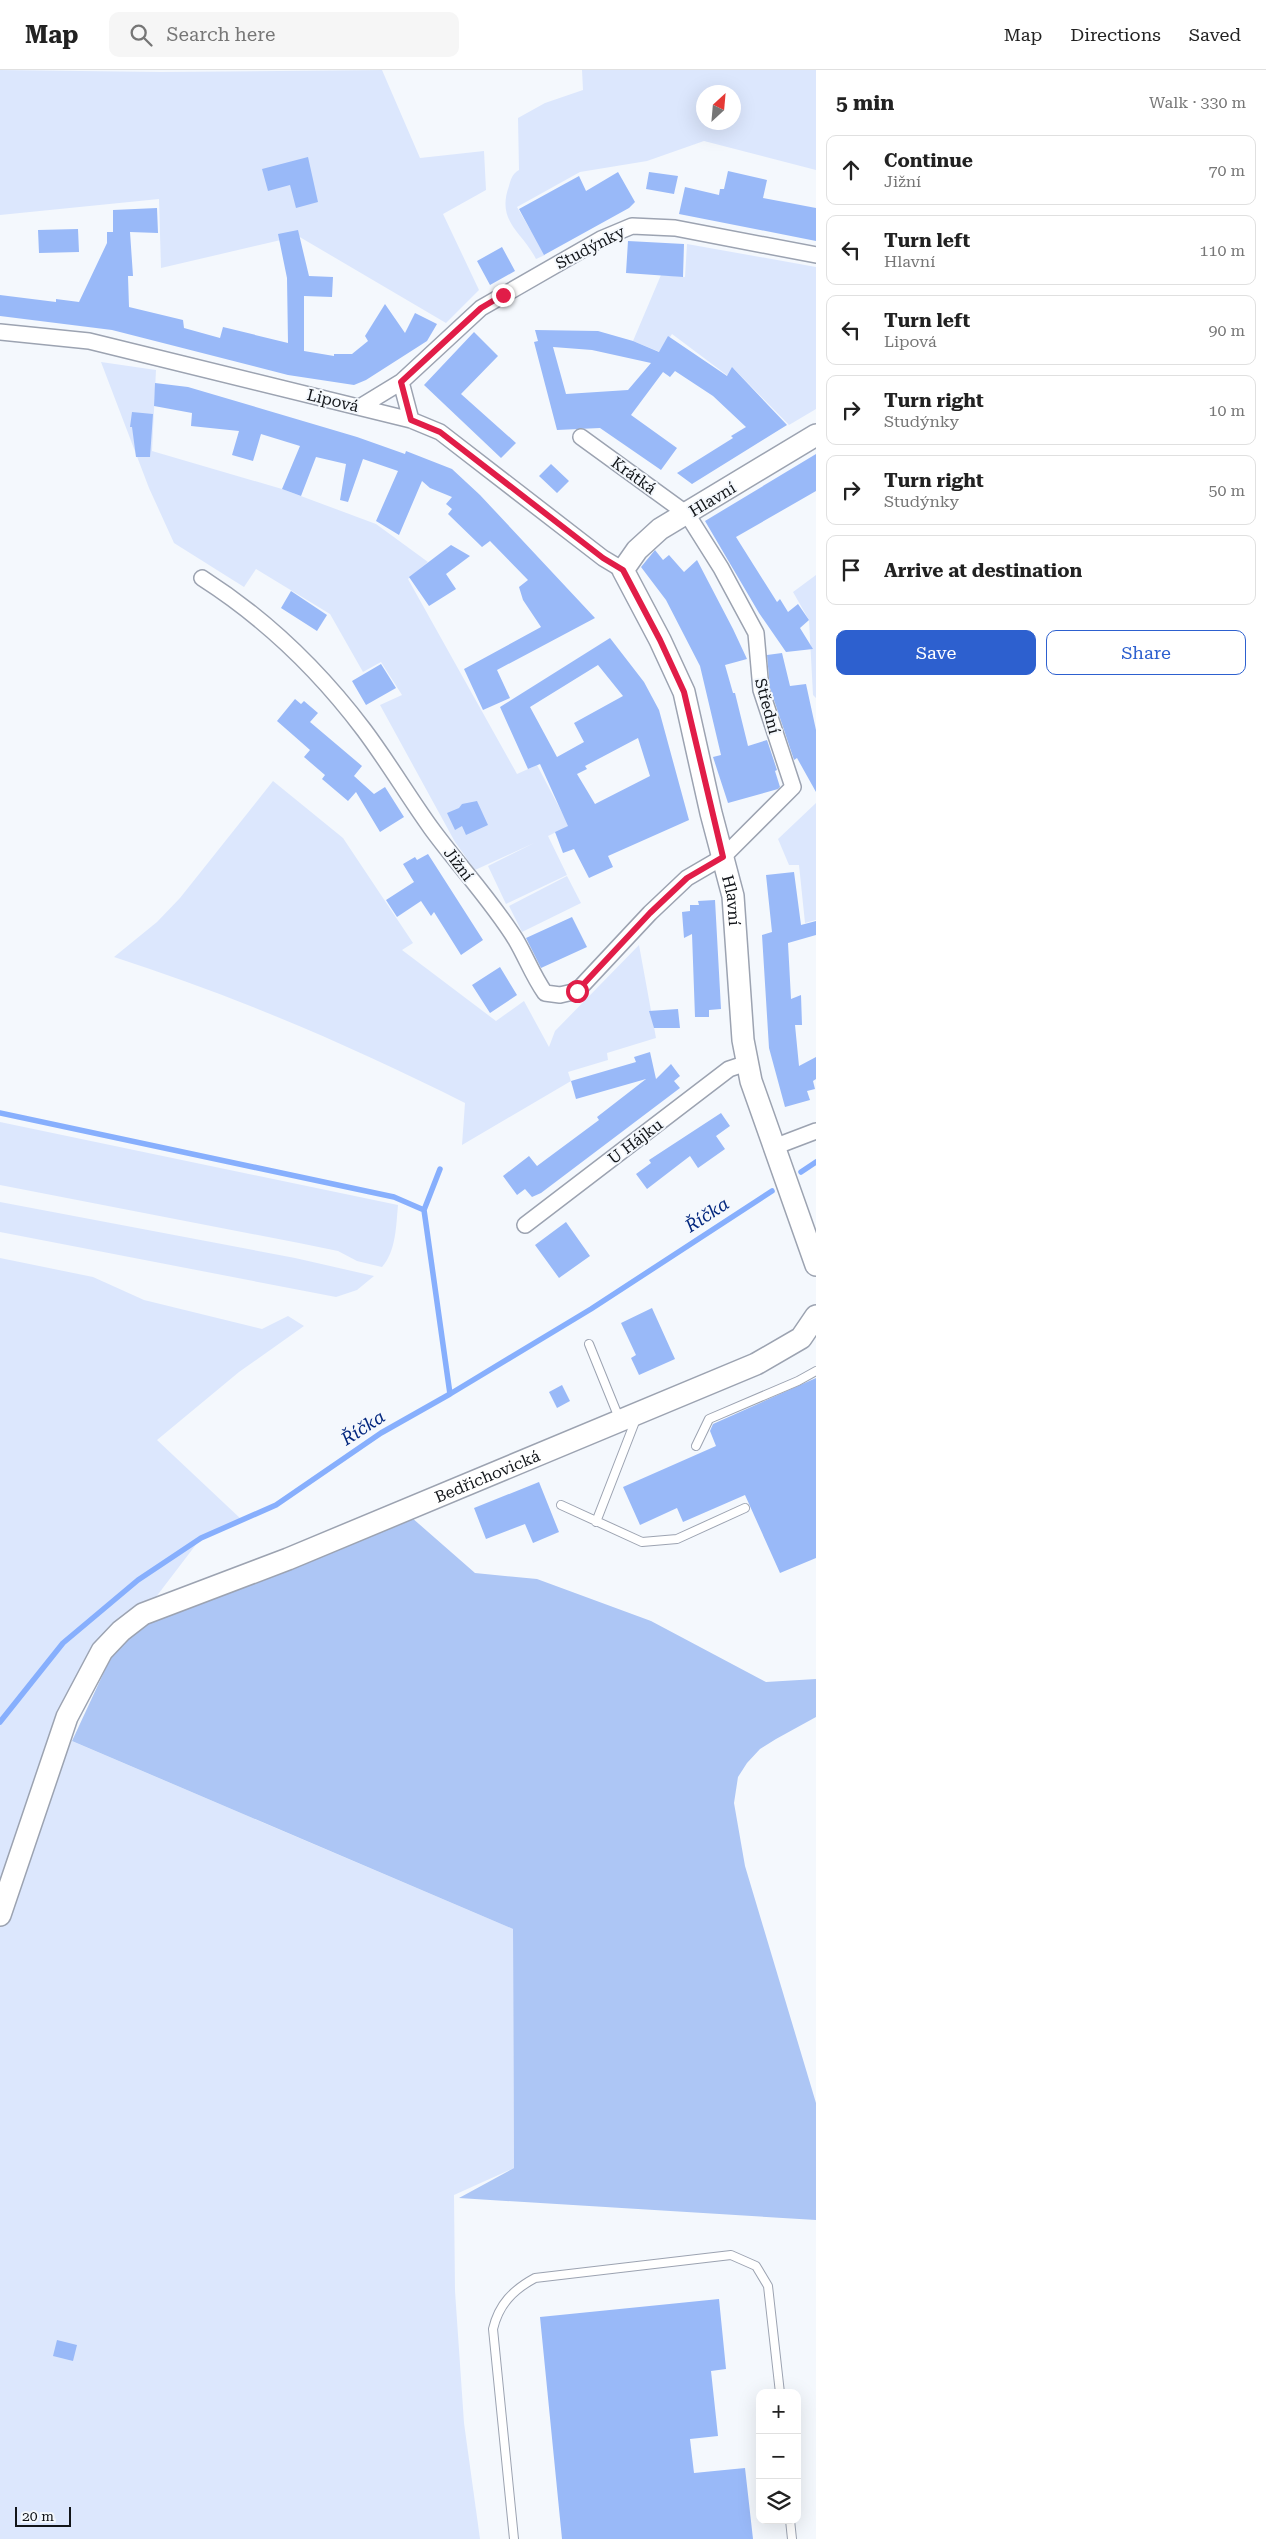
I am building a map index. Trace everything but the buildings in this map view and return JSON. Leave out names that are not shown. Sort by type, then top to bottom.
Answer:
[{"type":"street","name":"Studýnky","points":[[360,407],[401,382],[481,308],[601,239],[632,226],[675,228],[816,255]]},
{"type":"street","name":"Lipová","points":[[0,332],[89,342],[411,420],[440,432],[603,558],[623,570]]},
{"type":"street","points":[[401,382],[411,420]]},
{"type":"street","name":"Hlavní","points":[[816,435],[660,529],[637,550],[623,570],[660,640],[684,692],[733,896],[739,993],[747,1063],[754,1094],[816,1265]]},
{"type":"street","name":"Krátká","points":[[581,437],[687,514]]},
{"type":"street","name":"Střední","points":[[687,514],[721,568],[756,633],[761,690],[792,787],[723,857]]},
{"type":"street","name":"Jižní","points":[[202,578],[238,601],[275,631],[315,670],[364,731],[431,828],[516,939],[534,976],[545,992],[560,995],[577,991],[650,913],[687,878],[723,857]]},
{"type":"street","name":"U Hájku","points":[[525,1225],[729,1069],[747,1063]]},
{"type":"street","points":[[774,1147],[816,1131]]},
{"type":"street","name":"Bedřichovická","points":[[0,1915],[67,1717],[102,1652],[121,1631],[143,1614],[288,1559],[776,1355],[801,1338],[816,1316]]},
{"type":"lane","points":[[589,1344],[629,1417],[596,1522]]},
{"type":"lane","points":[[696,1446],[709,1420],[798,1381],[816,1371]]},
{"type":"lane","points":[[561,1505],[638,1540],[673,1540],[745,1508]]},
{"type":"lane","points":[[514,2539],[493,2329],[497,2312],[519,2286],[535,2278],[731,2255],[756,2266],[768,2286],[780,2389]]},
{"type":"lane","points":[[790,2524],[792,2539]]},
{"type":"shaded area","points":[[0,70],[161,72],[382,70],[420,158],[484,151],[486,190],[443,214],[479,290],[446,323],[298,236],[161,268],[159,199],[0,215]]},
{"type":"shaded area","points":[[582,70],[816,70],[816,170],[704,141],[647,161],[580,172],[517,207],[545,255],[536,259],[508,218],[506,198],[510,181],[519,170],[518,118],[545,103],[583,90]]},
{"type":"shaded area","points":[[687,244],[816,267],[816,409],[789,425],[734,369],[728,376],[672,334],[660,352],[633,341],[661,275],[685,277]]},
{"type":"shaded area","points":[[101,362],[156,370],[152,451],[282,489],[376,524],[428,562],[408,579],[517,774],[537,765],[569,826],[548,836],[567,875],[506,904],[488,866],[534,843],[475,870],[455,842],[380,705],[402,695],[381,662],[363,672],[330,614],[256,569],[244,587],[174,543],[149,488]]},
{"type":"shaded area","points":[[816,575],[816,698],[813,695],[809,620],[793,592]]},
{"type":"shaded area","points":[[273,781],[343,838],[413,943],[402,950],[496,1021],[524,1001],[549,1047],[555,1031],[639,945],[656,1038],[607,1053],[608,1060],[568,1072],[571,1081],[462,1145],[465,1103],[293,1023],[204,988],[114,957],[157,922],[180,898]]},
{"type":"shaded area","points":[[816,803],[816,920],[805,923],[799,865],[789,865],[778,839]]},
{"type":"shaded area","points":[[567,876],[581,903],[522,932],[509,906]]},
{"type":"shaded area","points":[[0,1122],[398,1205],[393,1246],[387,1261],[382,1267],[357,1261],[338,1251],[0,1185]]},
{"type":"shaded area","points":[[0,1202],[295,1258],[374,1276],[357,1290],[336,1297],[0,1232]]},
{"type":"shaded area","points":[[0,1258],[93,1277],[144,1300],[262,1329],[288,1316],[304,1326],[239,1372],[157,1440],[242,1520],[201,1538],[143,1614],[121,1631],[60,1736],[513,1929],[514,2168],[454,2195],[455,2291],[464,2423],[480,2539],[0,2539]]},
{"type":"shaded area","points":[[411,1517],[475,1573],[537,1579],[651,1621],[766,1682],[816,1679],[816,1717],[760,1749],[747,1763],[738,1777],[734,1803],[745,1866],[816,2103],[816,2220],[459,2198],[514,2168],[513,1929],[72,1741],[111,1657],[130,1636],[158,1616]]},
{"type":"waterway","points":[[0,1113],[394,1197],[424,1210]]},
{"type":"waterway","name":"Říčka","points":[[801,1172],[816,1162]]},
{"type":"waterway","points":[[440,1169],[424,1210],[450,1394]]},
{"type":"waterway","name":"Říčka","points":[[0,1722],[63,1643],[138,1580],[201,1538],[276,1505],[381,1433],[450,1394],[591,1309],[772,1191]]},
{"type":"route","points":[[503,295],[481,308],[401,382],[411,420],[440,432],[603,558],[623,570],[660,640],[684,692],[711,813],[723,857],[687,878],[650,913],[577,991]]}]
